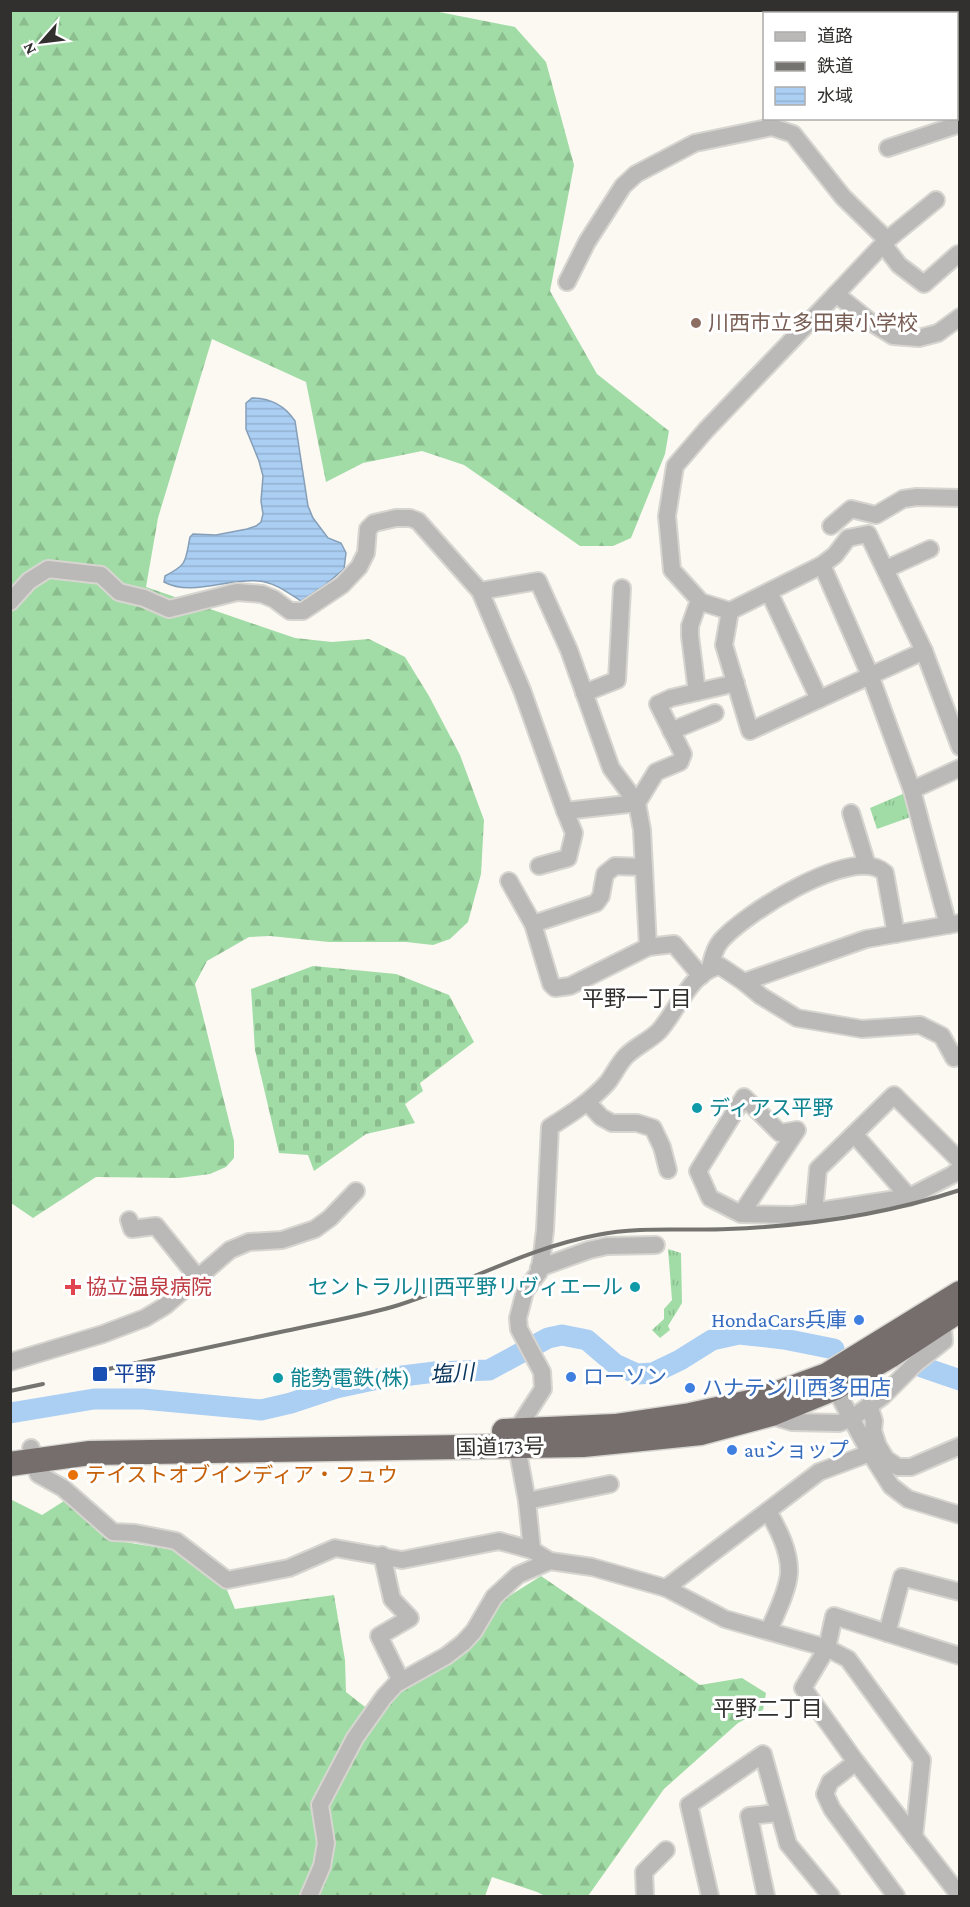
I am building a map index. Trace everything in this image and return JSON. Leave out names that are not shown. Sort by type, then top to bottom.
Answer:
[{"type":"highway","name":"国道173号","points":[[10,1464],[25,1453],[518,1439],[583,1445],[701,1433],[831,1382],[890,1356],[951,1307]]},
{"type":"street","points":[[888,148],[960,124]]},
{"type":"street","points":[[567,282],[587,242],[623,186],[636,174],[695,143],[772,127],[793,134],[843,197],[885,242],[899,265],[924,284],[958,254]]},
{"type":"street","points":[[936,200],[885,242],[706,430],[675,466],[667,516],[672,570],[701,602],[730,611],[822,565],[835,555],[848,538],[868,534],[924,651],[960,747]]},
{"type":"street","points":[[836,294],[893,336],[919,338],[938,333],[960,318]]},
{"type":"street","points":[[831,526],[851,509],[876,515],[903,499],[960,498]]},
{"type":"street","points":[[10,602],[28,581],[48,569],[101,575],[118,592],[144,598],[169,609],[237,592],[262,594],[274,599],[290,611],[303,611],[342,585],[359,567],[366,553],[368,529],[374,522],[396,518],[410,518],[418,521],[480,591],[522,690],[574,833],[568,858],[539,866]]},
{"type":"street","points":[[886,569],[930,549]]},
{"type":"street","points":[[744,982],[866,939],[954,924],[912,790],[870,675],[822,565]]},
{"type":"street","points":[[480,591],[538,581],[570,650],[610,768],[637,803],[642,830],[643,867],[646,880],[648,947]]},
{"type":"street","points":[[584,693],[617,680],[622,588]]},
{"type":"street","points":[[769,592],[819,699]]},
{"type":"street","points":[[697,606],[690,626],[690,636],[697,692]]},
{"type":"street","points":[[730,611],[724,645],[750,731],[924,651]]},
{"type":"street","points":[[637,803],[656,772],[680,762],[682,754],[658,704],[671,698],[736,683]]},
{"type":"street","points":[[671,731],[715,714]]},
{"type":"street","points":[[912,790],[960,768]]},
{"type":"street","points":[[565,811],[637,803]]},
{"type":"street","points":[[851,813],[867,865]]},
{"type":"street","points":[[532,1550],[518,1439],[525,1416],[543,1389],[542,1372],[519,1329],[518,1318],[525,1291],[539,1272],[545,1230],[550,1127],[588,1103],[627,1056],[660,1030],[691,986],[705,972],[718,945],[728,933],[791,889],[809,880],[867,865],[880,869],[885,873],[896,934]]},
{"type":"street","points":[[533,924],[596,903],[601,896],[605,874],[615,866],[643,867]]},
{"type":"street","points":[[509,881],[533,924],[551,984],[555,988],[570,986],[648,947],[674,944],[694,965],[705,972]]},
{"type":"street","points":[[705,972],[720,966],[761,996],[797,1018],[862,1029],[920,1025],[942,1036],[954,1058],[960,1054]]},
{"type":"street","points":[[814,1213],[818,1169],[894,1095],[960,1161]]},
{"type":"street","points":[[741,1214],[797,1130],[780,1133],[744,1097],[698,1171],[710,1198],[741,1214],[814,1213],[909,1197],[960,1169]]},
{"type":"street","points":[[588,1103],[601,1117],[612,1123],[637,1123],[653,1128],[662,1147],[668,1170]]},
{"type":"street","points":[[854,1134],[909,1197]]},
{"type":"street","points":[[10,1362],[28,1355],[48,1352],[145,1318],[165,1306],[230,1250],[249,1242],[282,1240],[315,1228],[330,1218],[356,1191]]},
{"type":"street","points":[[129,1220],[132,1229],[156,1226],[198,1278]]},
{"type":"street","points":[[539,1268],[589,1250],[608,1246],[656,1245]]},
{"type":"street","points":[[765,1407],[775,1417],[792,1422],[839,1423],[852,1418],[883,1396],[915,1364],[944,1341],[951,1307]]},
{"type":"street","points":[[831,1382],[891,1486],[908,1499],[960,1515]]},
{"type":"street","points":[[869,1405],[878,1446],[886,1459],[898,1467],[911,1467],[960,1446]]},
{"type":"street","points":[[25,1453],[38,1474],[63,1488],[113,1532],[135,1533],[176,1541],[227,1580],[289,1568],[335,1548],[402,1560],[499,1541],[532,1550],[550,1561],[592,1567],[666,1588],[725,1619],[827,1648],[848,1659],[922,1760],[914,1837]]},
{"type":"street","points":[[666,1588],[819,1472],[870,1453]]},
{"type":"street","points":[[527,1501],[610,1484]]},
{"type":"street","points":[[768,1511],[782,1537],[789,1573],[780,1606],[769,1630]]},
{"type":"street","points":[[382,1555],[392,1599],[410,1618],[379,1636],[401,1681]]},
{"type":"street","points":[[309,1896],[322,1866],[326,1843],[320,1805],[355,1738],[384,1696],[401,1681],[446,1656],[463,1643],[474,1631],[494,1597],[518,1575],[550,1561]]},
{"type":"street","points":[[887,1633],[902,1577],[960,1592]]},
{"type":"street","points":[[960,1656],[834,1616],[827,1648],[803,1688],[856,1762],[960,1896]]},
{"type":"street","points":[[710,1896],[689,1805],[763,1754],[788,1844],[831,1896]]},
{"type":"street","points":[[856,1762],[830,1782],[825,1794],[832,1809],[894,1895]]},
{"type":"street","points":[[766,1896],[749,1816],[778,1813]]},
{"type":"street","points":[[645,1896],[644,1872],[666,1850]]},
{"type":"green space","points":[[429,10],[515,27],[546,62],[574,165],[550,291],[597,374],[669,431],[665,454],[631,538],[613,546],[580,546],[464,465],[422,451],[363,463],[326,482],[306,382],[212,339],[158,518],[146,587],[295,638],[332,642],[369,639],[405,657],[429,696],[460,755],[484,820],[481,874],[468,922],[450,939],[433,945],[406,942],[329,942],[270,936],[249,937],[207,961],[195,984],[234,1141],[234,1158],[226,1167],[210,1174],[179,1178],[96,1177],[33,1218],[11,1203],[11,11]]},
{"type":"green space","points":[[912,790],[919,814],[877,829],[870,808]]},
{"type":"green space","points":[[313,966],[396,974],[449,995],[474,1042],[420,1083],[423,1091],[405,1104],[415,1123],[366,1134],[314,1171],[308,1155],[279,1153],[255,1050],[251,989]]},
{"type":"green space","points":[[668,1249],[681,1253],[682,1303],[668,1326],[670,1330],[660,1338],[652,1330],[664,1319],[664,1309],[672,1300]]},
{"type":"green space","points":[[10,1499],[42,1515],[64,1501],[106,1539],[174,1550],[224,1583],[235,1609],[334,1595],[345,1660],[346,1692],[369,1710],[409,1685],[501,1601],[541,1576],[700,1685],[742,1678],[766,1693],[763,1710],[738,1723],[664,1789],[588,1896],[545,1896],[492,1877],[485,1896],[11,1896]]},
{"type":"water","points":[[252,398],[265,399],[276,404],[287,411],[295,421],[308,506],[313,518],[328,538],[341,543],[346,553],[344,569],[301,601],[270,583],[258,581],[186,588],[164,582],[165,576],[182,565],[190,537],[193,534],[216,535],[247,529],[261,522],[263,476],[246,429],[246,403]]},
{"type":"waterway","name":"塩川","points":[[10,1413],[94,1399],[143,1399],[261,1410],[336,1388],[378,1379],[435,1372],[489,1370],[548,1338],[562,1335],[587,1340],[615,1364],[637,1374],[653,1373],[680,1360],[712,1340],[739,1334],[784,1339],[834,1349]]},
{"type":"waterway","name":"塩川","points":[[922,1367],[960,1380]]},
{"type":"railway","points":[[99,1371],[392,1307],[518,1258],[597,1235],[662,1229],[728,1229],[816,1222],[874,1213],[960,1190]]},
{"type":"railway","points":[[10,1391],[43,1384]]},
{"type":"place","name":"川西市立多田東小学校","points":[[696,323]]},
{"type":"place","name":"ディアス平野","points":[[697,1108]]},
{"type":"place","name":"協立温泉病院","points":[[73,1287]]},
{"type":"place","name":"セントラル川西平野リヴィエール","points":[[635,1287]]},
{"type":"place","name":"HondaCars兵庫","points":[[859,1320]]},
{"type":"place","name":"平野","points":[[100,1374]]},
{"type":"place","name":"ローソン","points":[[571,1377]]},
{"type":"place","name":"能勢電鉄(株)","points":[[278,1378]]},
{"type":"place","name":"ハナテン川西多田店","points":[[690,1388]]},
{"type":"place","name":"auショップ","points":[[732,1450]]},
{"type":"place","name":"テイストオブインディア・フュウ","points":[[73,1475]]},
{"type":"district","name":"平野一丁目","points":[[637,998]]},
{"type":"district","name":"平野二丁目","points":[[768,1708]]}]
